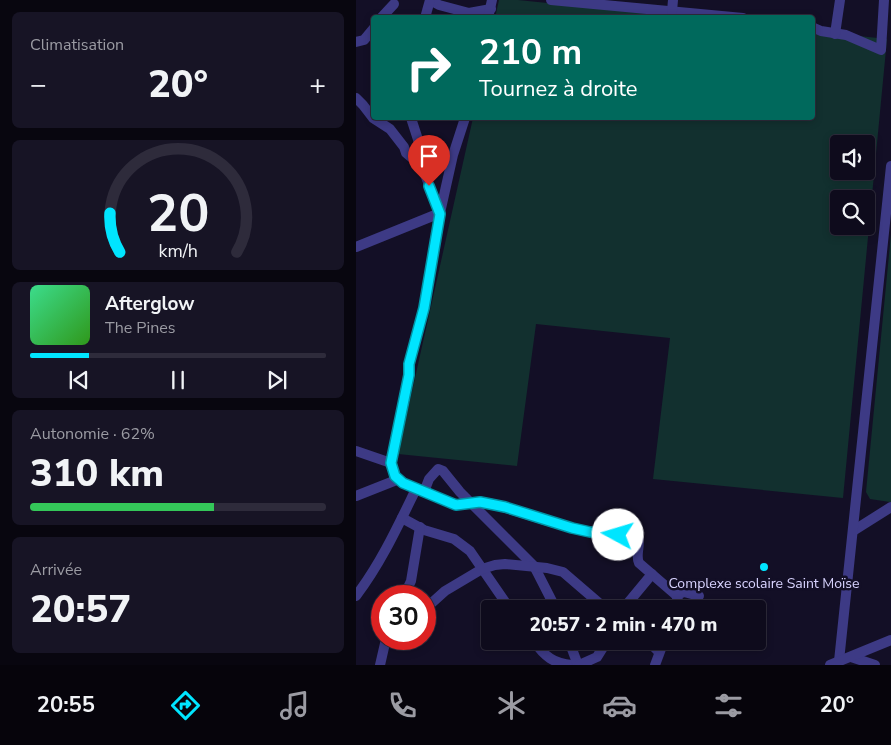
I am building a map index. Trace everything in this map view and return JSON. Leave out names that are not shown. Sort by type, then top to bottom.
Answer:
[{"type":"street","points":[[426,15],[430,0],[439,5],[469,13],[490,9]]},
{"type":"street","points":[[551,0],[673,5],[727,15]]},
{"type":"street","points":[[835,34],[840,0]]},
{"type":"street","points":[[815,28],[852,37],[881,50],[884,0]]},
{"type":"street","points":[[383,15],[394,2]]},
{"type":"street","points":[[394,2],[396,15]]},
{"type":"street","points":[[359,42],[367,38],[371,32]]},
{"type":"street","points":[[356,98],[359,99],[371,115]]},
{"type":"street","points":[[376,120],[390,129],[404,147],[406,153],[418,163],[424,172],[440,214]]},
{"type":"street","points":[[412,120],[424,155],[424,172]]},
{"type":"street","points":[[464,120],[453,155],[440,214],[424,308],[409,364],[409,375],[391,463],[393,472],[399,479],[420,491],[456,505],[480,502],[505,507],[554,523],[590,532],[638,538],[636,558],[639,563],[676,595],[678,600]]},
{"type":"street","points":[[891,166],[853,531],[834,663],[891,640]]},
{"type":"street","points":[[356,247],[440,214]]},
{"type":"street","points":[[356,451],[391,463]]},
{"type":"street","points":[[356,596],[371,576],[402,518],[433,473],[440,469],[534,566],[551,600]]},
{"type":"street","points":[[356,496],[399,479]]},
{"type":"street","points":[[853,531],[891,507]]},
{"type":"street","points":[[402,518],[432,533],[458,541],[470,551],[504,600]]},
{"type":"street","points":[[409,585],[420,527]]},
{"type":"street","points":[[436,599],[445,591],[482,570],[495,564],[505,564],[534,566],[563,572],[596,600]]},
{"type":"street","points":[[630,600],[652,574]]},
{"type":"street","points":[[676,595],[684,592],[699,596]]},
{"type":"street","points":[[380,665],[383,650]]},
{"type":"street","points":[[541,650],[549,660],[560,664],[572,665]]},
{"type":"street","points":[[572,650],[578,665],[597,657],[601,650]]},
{"type":"street","points":[[655,665],[659,652]]},
{"type":"street","points":[[851,657],[875,665]]},
{"type":"green space","points":[[499,0],[518,0],[664,15],[496,15]]},
{"type":"green space","points":[[815,31],[887,39],[875,164],[875,135],[830,135],[830,180],[873,180],[873,190],[830,190],[830,235],[868,235],[843,498],[653,479],[670,338],[536,324],[517,466],[398,454],[473,120],[815,120]]},
{"type":"green space","points":[[891,234],[890,502],[870,499],[866,492]]},
{"type":"place","name":"Complexe scolaire Saint Moïse","points":[[764,567]]},
{"type":"route","points":[[429,186],[440,214],[424,308],[409,364],[409,375],[391,463],[395,476],[408,486],[456,505],[480,502],[505,507],[572,528],[618,535]]}]
